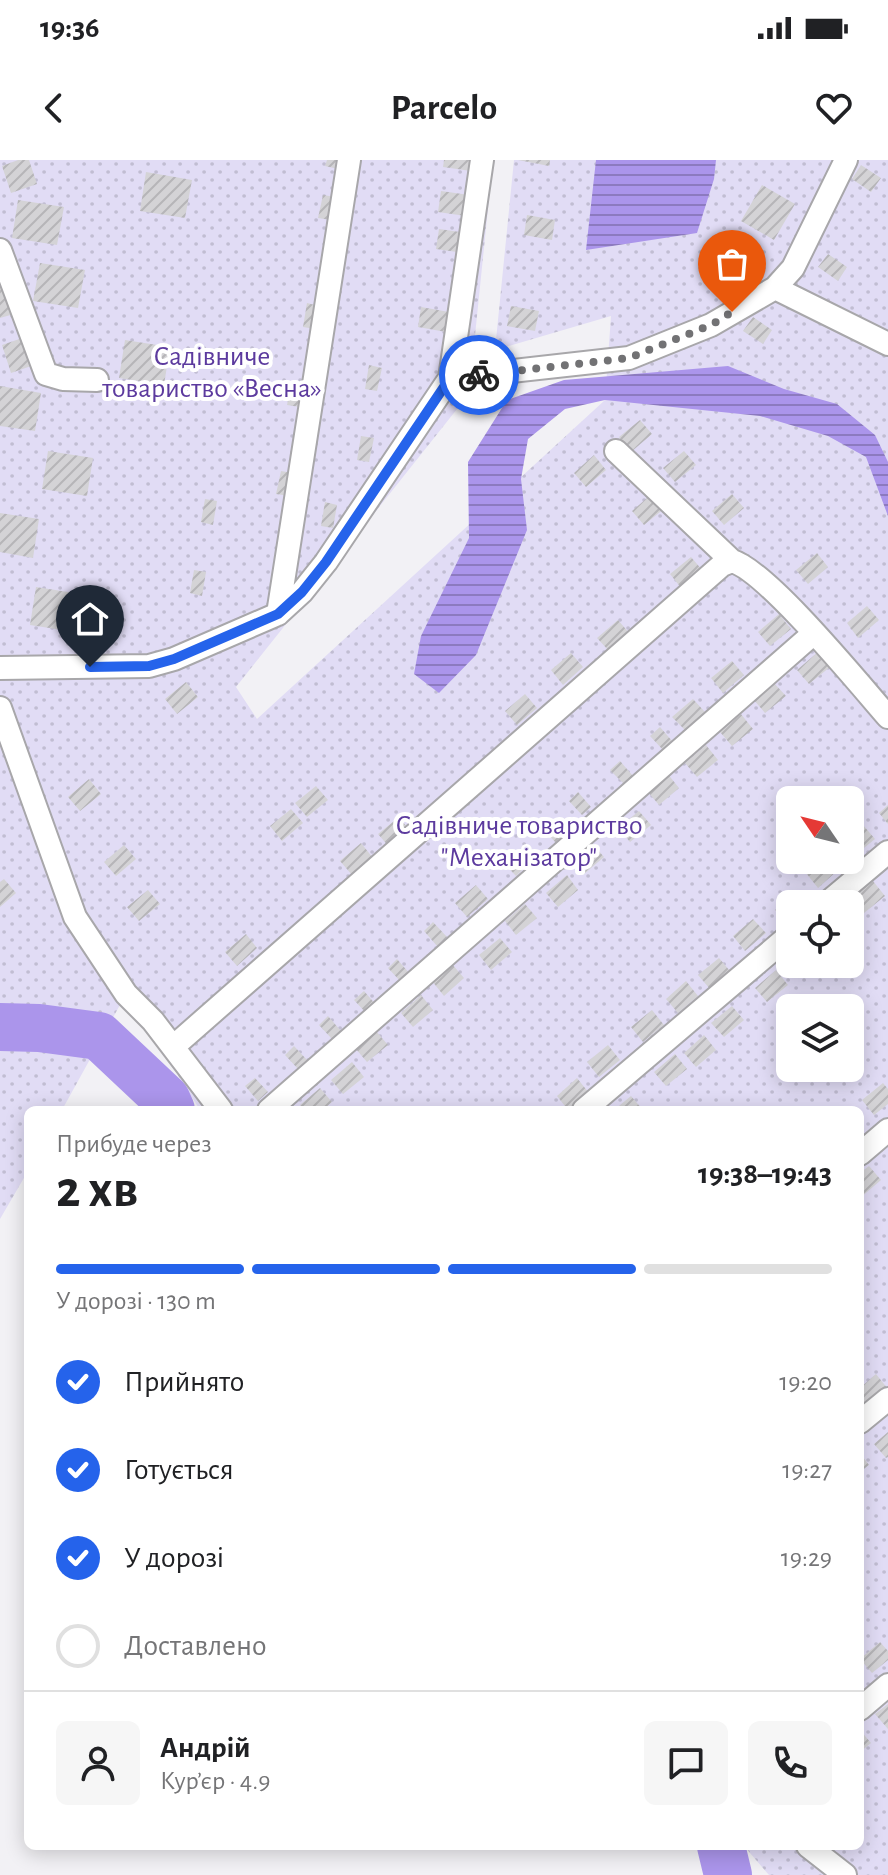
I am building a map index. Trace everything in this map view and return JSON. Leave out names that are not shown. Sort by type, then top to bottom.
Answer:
[{"type":"street","points":[[278,614],[349,160]]},
{"type":"street","points":[[0,668],[149,666],[174,659],[278,614],[302,592],[326,562],[450,378],[482,160]]},
{"type":"street","points":[[450,378],[629,358],[711,325],[775,288],[793,268],[846,160]]},
{"type":"street","points":[[0,250],[46,374],[63,379],[97,380]]},
{"type":"street","points":[[775,288],[888,344]]},
{"type":"street","points":[[616,451],[732,561],[743,564],[814,633],[888,717]]},
{"type":"street","points":[[173,1047],[722,565],[732,561]]},
{"type":"street","points":[[274,1106],[814,633]]},
{"type":"street","points":[[0,708],[75,917],[126,994],[153,1021],[218,1106]]},
{"type":"street","points":[[843,890],[888,852]]},
{"type":"street","points":[[589,1106],[776,947]]},
{"type":"street","points":[[864,1151],[888,1130]]},
{"type":"street","points":[[864,1419],[888,1399]]},
{"type":"street","points":[[864,1706],[888,1685]]},
{"type":"street","points":[[813,1850],[845,1875]]},
{"type":"green space","name":"Садівниче товариство \"Механізатор\"","points":[[0,160],[493,160],[469,394],[236,687],[257,719],[605,400],[611,316],[495,350],[514,160],[888,160],[888,1875],[769,1875],[747,1850],[864,1850],[864,1106],[197,1106],[126,994],[64,1106],[24,1106],[24,1178],[0,1219]]},
{"type":"shaded area","points":[[596,160],[716,160],[714,179],[697,233],[586,250]]},
{"type":"shaded area","points":[[728,366],[784,389],[837,404],[875,435],[888,462],[888,516],[866,457],[828,436],[760,416],[605,400],[565,409],[528,439],[521,479],[527,530],[476,655],[439,693],[414,674],[421,636],[469,538],[468,462],[507,400],[564,380]]},
{"type":"building","points":[[29,160],[37,184],[11,193],[2,166]]},
{"type":"building","points":[[327,160],[339,160],[338,169],[325,166]]},
{"type":"building","points":[[444,160],[473,160],[471,171],[443,167]]},
{"type":"building","points":[[518,160],[550,160],[549,166]]},
{"type":"building","points":[[861,165],[881,178],[871,192],[852,179]]},
{"type":"building","points":[[146,172],[192,180],[185,218],[140,211]]},
{"type":"building","points":[[762,185],[795,204],[774,240],[741,221]]},
{"type":"building","points":[[441,191],[469,195],[466,216],[438,212]]},
{"type":"building","points":[[323,195],[335,197],[331,220],[318,218]]},
{"type":"building","points":[[18,200],[64,207],[57,245],[12,238]]},
{"type":"building","points":[[527,215],[555,220],[552,240],[524,235]]},
{"type":"building","points":[[439,229],[467,233],[464,253],[436,249]]},
{"type":"building","points":[[828,254],[847,267],[838,281],[818,267]]},
{"type":"building","points":[[40,263],[85,270],[78,308],[33,301]]},
{"type":"building","points":[[5,286],[14,314],[0,318],[0,287]]},
{"type":"building","points":[[307,303],[319,306],[315,329],[303,327]]},
{"type":"building","points":[[511,306],[539,311],[535,331],[507,326]]},
{"type":"building","points":[[421,307],[449,312],[446,332],[418,327]]},
{"type":"building","points":[[753,317],[772,330],[763,344],[743,331]]},
{"type":"building","points":[[28,336],[37,364],[11,373],[2,345]]},
{"type":"building","points":[[125,340],[170,347],[164,385],[119,378]]},
{"type":"building","points":[[369,365],[382,368],[377,391],[365,389]]},
{"type":"building","points":[[292,381],[304,383],[300,407],[287,405]]},
{"type":"building","points":[[0,386],[41,393],[35,431],[0,426]]},
{"type":"building","points":[[640,420],[652,434],[631,452],[619,437]]},
{"type":"building","points":[[361,436],[374,438],[369,462],[357,460]]},
{"type":"building","points":[[48,451],[93,458],[87,496],[42,489]]},
{"type":"building","points":[[684,451],[696,465],[675,482],[663,468]]},
{"type":"building","points":[[594,455],[606,470],[586,487],[574,473]]},
{"type":"building","points":[[281,471],[293,473],[289,496],[276,494]]},
{"type":"building","points":[[653,493],[665,508],[644,525],[632,511]]},
{"type":"building","points":[[732,494],[744,508],[724,525],[712,511]]},
{"type":"building","points":[[205,499],[217,501],[213,525],[201,522]]},
{"type":"building","points":[[325,502],[337,505],[333,528],[321,526]]},
{"type":"building","points":[[0,513],[39,519],[33,558],[0,552]]},
{"type":"building","points":[[817,553],[828,567],[808,584],[796,570]]},
{"type":"building","points":[[691,557],[703,571],[682,589],[670,574]]},
{"type":"building","points":[[194,570],[206,572],[202,596],[190,593]]},
{"type":"building","points":[[36,587],[81,594],[75,632],[30,625]]},
{"type":"building","points":[[867,606],[879,620],[858,638],[847,623]]},
{"type":"building","points":[[779,614],[791,629],[770,646],[758,632]]},
{"type":"building","points":[[618,620],[630,634],[609,651],[597,638]]},
{"type":"building","points":[[818,652],[830,667],[809,684],[797,670]]},
{"type":"building","points":[[571,653],[583,667],[563,685],[551,670]]},
{"type":"building","points":[[732,661],[744,675],[723,693],[711,678]]},
{"type":"building","points":[[186,682],[198,697],[177,714],[165,699]]},
{"type":"building","points":[[773,682],[786,696],[765,713],[753,699]]},
{"type":"building","points":[[525,694],[537,708],[517,725],[505,711]]},
{"type":"building","points":[[693,699],[705,712],[685,730],[672,717]]},
{"type":"building","points":[[741,714],[753,729],[732,746],[720,732]]},
{"type":"building","points":[[660,727],[673,742],[663,750],[650,736]]},
{"type":"building","points":[[706,745],[718,760],[697,777],[685,763]]},
{"type":"building","points":[[620,761],[633,776],[624,784],[610,770]]},
{"type":"building","points":[[667,773],[679,788],[659,805],[647,791]]},
{"type":"building","points":[[89,779],[101,794],[80,811],[68,797]]},
{"type":"building","points":[[316,786],[328,800],[307,817],[295,803]]},
{"type":"building","points":[[578,792],[591,807],[582,815],[569,801]]},
{"type":"building","points":[[888,805],[888,824],[879,813]]},
{"type":"building","points":[[291,809],[303,823],[282,841],[270,826]]},
{"type":"building","points":[[639,811],[651,825],[630,842],[618,828]]},
{"type":"building","points":[[399,817],[410,831],[390,848],[378,834]]},
{"type":"building","points":[[553,821],[566,836],[557,844],[544,830]]},
{"type":"building","points":[[864,826],[875,839],[864,848]]},
{"type":"building","points":[[361,843],[373,858],[352,875],[340,861]]},
{"type":"building","points":[[592,843],[604,857],[584,874],[572,860]]},
{"type":"building","points":[[124,845],[136,859],[116,876],[104,862]]},
{"type":"building","points":[[512,852],[525,867],[516,876],[502,861]]},
{"type":"building","points":[[807,874],[834,874],[818,888]]},
{"type":"building","points":[[567,875],[578,890],[558,907],[546,893]]},
{"type":"building","points":[[4,879],[16,893],[0,907],[0,882]]},
{"type":"building","points":[[873,881],[885,896],[864,913],[862,890]]},
{"type":"building","points":[[476,885],[488,899],[467,917],[455,903]]},
{"type":"building","points":[[148,890],[160,904],[139,921],[127,907]]},
{"type":"building","points":[[525,904],[537,918],[516,935],[505,921]]},
{"type":"building","points":[[753,919],[766,933],[745,951],[733,936]]},
{"type":"building","points":[[433,922],[447,937],[437,946],[424,931]]},
{"type":"building","points":[[246,934],[257,948],[237,966],[225,952]]},
{"type":"building","points":[[500,938],[512,952],[491,970],[479,955]]},
{"type":"building","points":[[719,958],[730,971],[710,989],[698,975]]},
{"type":"building","points":[[397,959],[410,974],[401,982],[388,968]]},
{"type":"building","points":[[452,964],[464,978],[444,996],[432,981]]},
{"type":"building","points":[[776,970],[776,978],[782,978],[788,985],[767,1002],[755,988]]},
{"type":"building","points":[[686,981],[698,996],[678,1013],[666,999]]},
{"type":"building","points":[[364,991],[377,1006],[367,1014],[354,1000]]},
{"type":"building","points":[[421,995],[433,1010],[413,1027],[401,1013]]},
{"type":"building","points":[[732,1006],[744,1020],[724,1037],[711,1023]]},
{"type":"building","points":[[652,1010],[664,1025],[643,1042],[631,1027]]},
{"type":"building","points":[[328,1016],[341,1031],[332,1039],[319,1025]]},
{"type":"building","points":[[376,1031],[388,1045],[367,1062],[355,1048]]},
{"type":"building","points":[[704,1035],[716,1050],[696,1067],[684,1053]]},
{"type":"building","points":[[608,1045],[620,1060],[599,1077],[587,1062]]},
{"type":"building","points":[[294,1046],[308,1061],[299,1070],[285,1055]]},
{"type":"building","points":[[675,1054],[687,1069],[666,1086],[654,1072]]},
{"type":"building","points":[[352,1062],[364,1077],[343,1094],[331,1080]]},
{"type":"building","points":[[255,1078],[268,1092],[258,1101],[245,1086]]},
{"type":"building","points":[[577,1078],[589,1093],[573,1106],[565,1106],[557,1096]]},
{"type":"building","points":[[883,1083],[888,1089],[888,1104],[874,1115],[862,1100]]},
{"type":"building","points":[[320,1088],[332,1102],[328,1106],[300,1105]]},
{"type":"building","points":[[631,1096],[640,1106],[619,1106]]},
{"type":"building","points":[[869,1166],[881,1180],[864,1195],[864,1170]]},
{"type":"building","points":[[876,1374],[888,1389],[868,1406],[864,1402],[864,1384]]},
{"type":"building","points":[[888,1432],[888,1457],[886,1458],[874,1444]]},
{"type":"building","points":[[880,1642],[888,1651],[888,1660],[872,1673],[864,1664],[864,1656]]},
{"type":"building","points":[[888,1704],[888,1729],[875,1714]]},
{"type":"building","points":[[864,1735],[871,1743],[864,1749]]},
{"type":"waterway","points":[[0,1027],[39,1028],[99,1036],[166,1099],[169,1106]]},
{"type":"waterway","points":[[722,1850],[728,1875]]},
{"type":"way so far","points":[[479,375],[629,358],[711,325],[732,312]]},
{"type":"route","points":[[90,667],[149,666],[174,659],[278,614],[302,592],[326,562],[450,378],[479,375]]},
{"type":"park label","name":"Садівниче товариство «Весна»","points":[[212,373]]}]
